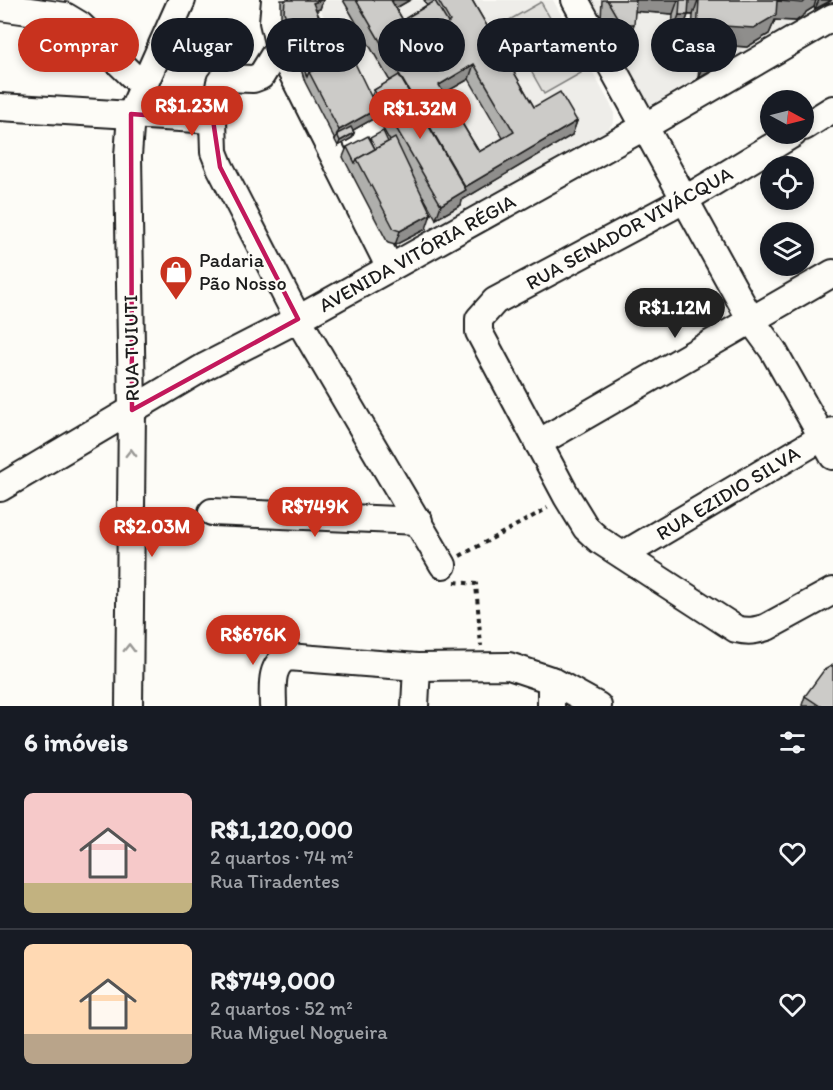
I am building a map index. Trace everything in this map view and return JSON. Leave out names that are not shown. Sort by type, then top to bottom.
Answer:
[{"type":"street","name":"RUA TUIUTI","points":[[129,706],[132,410],[128,156],[131,114],[182,0]]},
{"type":"street","points":[[273,18],[275,0]]},
{"type":"street","points":[[574,0],[751,320],[773,350],[829,441]]},
{"type":"street","points":[[0,7],[65,16],[80,25],[143,86]]},
{"type":"street","name":"AVENIDA VITÓRIA RÉGIA","points":[[0,488],[206,366],[298,319],[644,127],[833,16]]},
{"type":"street","points":[[266,68],[261,76],[253,80],[224,78],[220,82],[213,120],[214,152],[298,319],[443,565]]},
{"type":"street","points":[[292,72],[390,268]]},
{"type":"street","points":[[0,107],[213,120]]},
{"type":"street","points":[[814,121],[833,109]]},
{"type":"street","name":"RUA SENADOR VIVÁCQUA","points":[[538,442],[478,332],[479,319],[495,302],[684,200],[776,144]]},
{"type":"street","points":[[833,273],[538,442],[586,528],[735,629],[745,631],[767,627],[833,591]]},
{"type":"street","name":"RUA EZIDIO SILVA","points":[[623,555],[829,441]]},
{"type":"street","points":[[212,512],[419,521]]},
{"type":"street","points":[[273,706],[275,670],[280,660],[288,657],[417,667],[509,666],[551,680],[598,706]]},
{"type":"street","points":[[415,706],[417,667]]},
{"type":"street","points":[[550,706],[551,680]]},
{"type":"path","points":[[483,665],[476,584],[454,582],[443,565],[567,497]]},
{"type":"highlighted area","points":[[131,114],[213,120],[220,167],[298,319],[132,410]]},
{"type":"shaded area","points":[[316,0],[553,0],[563,18],[477,18],[477,72],[593,72],[614,111],[614,121],[608,130],[427,231],[351,72],[366,72],[366,18],[325,18]]},
{"type":"shaded area","points":[[590,0],[833,0],[737,56],[737,18],[651,18],[651,72],[709,72],[649,106],[630,72],[639,72],[639,18],[600,18]]},
{"type":"shaded area","points":[[541,2],[550,18],[513,18]]},
{"type":"shaded area","points":[[532,72],[580,72],[581,73],[544,94]]},
{"type":"building","points":[[285,0],[321,0],[313,3],[319,18],[287,18],[284,12]]},
{"type":"building","points":[[356,0],[391,0],[402,18],[378,18],[378,38]]},
{"type":"building","points":[[438,0],[472,0],[482,18],[477,18],[477,69],[474,64],[465,69],[465,18],[448,18]]},
{"type":"building","points":[[607,0],[636,0],[634,18],[618,18]]},
{"type":"building","points":[[680,0],[689,0],[688,15],[679,15]]},
{"type":"building","points":[[699,0],[806,0],[803,3],[777,1],[776,15],[754,28],[737,27],[737,18],[698,18]]},
{"type":"building","points":[[435,1],[445,18],[406,18]]},
{"type":"building","points":[[309,72],[359,72],[377,109],[339,130]]},
{"type":"building","points":[[398,72],[461,72],[439,85],[479,152],[514,132],[479,72],[514,72],[534,107],[560,92],[577,121],[465,187]]},
{"type":"building","points":[[399,75],[466,190],[441,205],[374,90]]},
{"type":"building","points":[[351,127],[354,133],[340,141],[337,134]]},
{"type":"building","points":[[383,131],[388,142],[375,149],[370,138]]},
{"type":"building","points":[[368,136],[375,149],[357,159],[355,163],[347,147]]},
{"type":"building","points":[[395,138],[431,214],[400,231],[394,229],[357,159]]},
{"type":"building","points":[[833,665],[833,706],[820,706],[805,696],[824,670]]},
{"type":"place","name":"Padaria Pão Nosso","points":[[176,301]]}]
